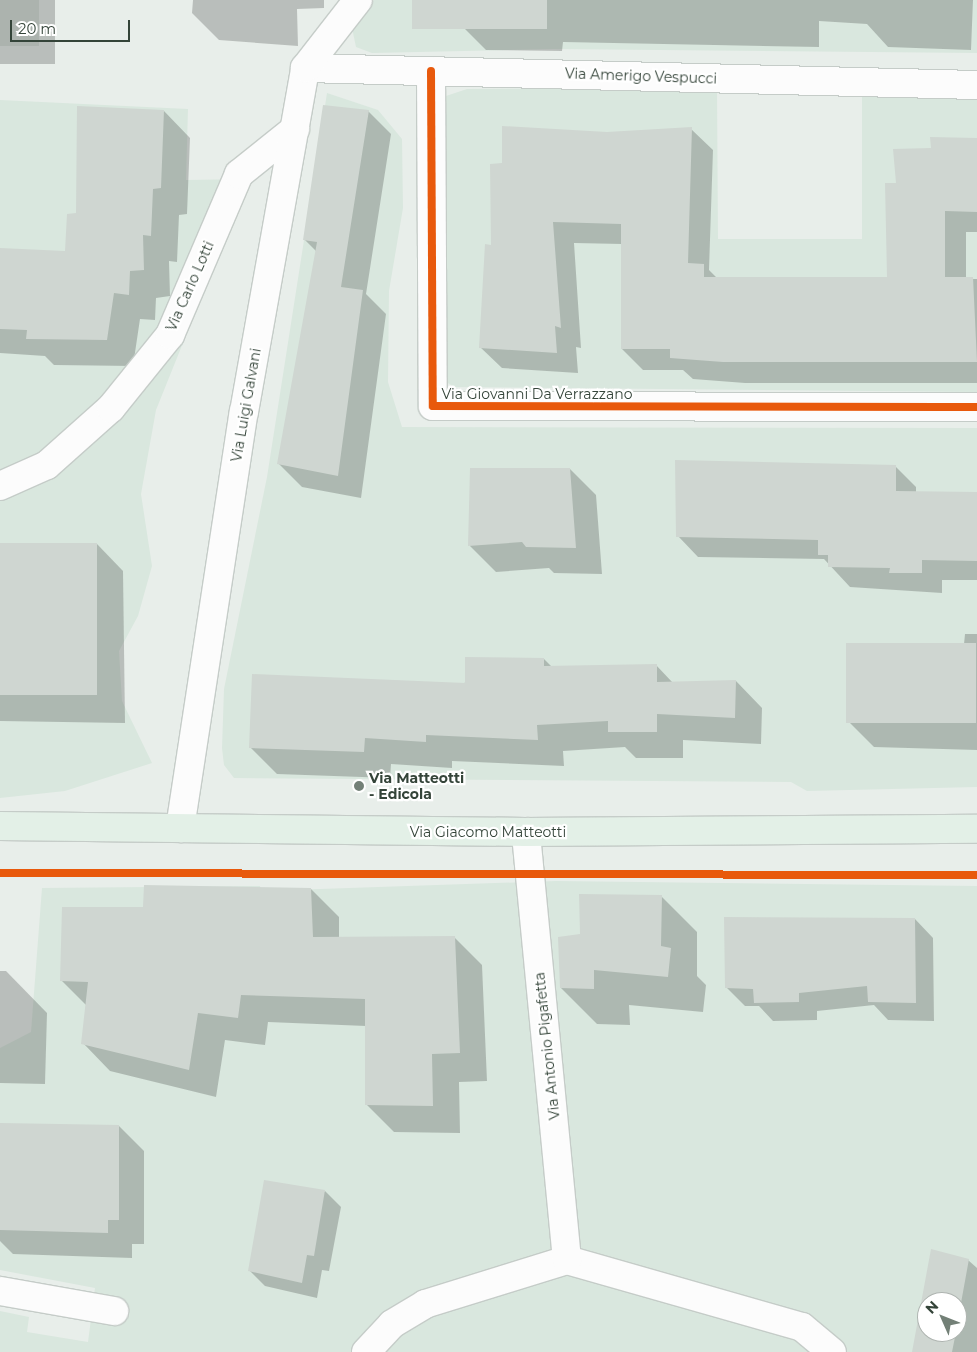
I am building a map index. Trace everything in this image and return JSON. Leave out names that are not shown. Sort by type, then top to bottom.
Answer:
[{"type":"main road","name":"Via Giacomo Matteotti","points":[[0,826],[526,832],[977,829]]},
{"type":"street","name":"Via Luigi Galvani","points":[[180,828],[244,412],[305,68],[358,0]]},
{"type":"street","name":"Via Amerigo Vespucci","points":[[305,68],[977,85]]},
{"type":"street","name":"Via Giovanni Da Verrazzano","points":[[431,71],[433,406],[977,408]]},
{"type":"street","name":"Via Carlo Lotti","points":[[0,486],[47,465],[111,408],[170,335],[239,174],[295,129]]},
{"type":"street","name":"Via Antonio Pigafetta","points":[[526,832],[567,1260]]},
{"type":"street","points":[[366,1352],[392,1324],[425,1304],[567,1260],[802,1327],[832,1352]]},
{"type":"street","points":[[0,1291],[114,1311]]},
{"type":"shaded area","points":[[0,0],[39,0],[39,46],[0,46]]},
{"type":"shaded area","points":[[374,0],[977,0],[977,53],[553,49],[372,53],[356,47],[352,28]]},
{"type":"shaded area","points":[[717,88],[718,239],[862,239],[862,96],[977,92],[977,392],[454,387],[442,379],[442,109],[446,96],[467,89]]},
{"type":"shaded area","points":[[327,93],[378,110],[402,139],[403,208],[389,291],[388,382],[402,427],[977,428],[977,787],[807,791],[791,782],[234,778],[224,765],[222,748],[224,689],[267,477]]},
{"type":"shaded area","points":[[0,100],[188,109],[186,180],[249,179],[156,410],[141,494],[152,566],[138,616],[119,651],[122,701],[152,763],[65,791],[0,798]]},
{"type":"shaded area","points":[[556,881],[977,886],[977,1352],[0,1352],[0,1311],[29,1317],[27,1332],[88,1342],[95,1288],[0,1270],[0,1048],[31,1032],[42,888],[260,886],[261,891]]},
{"type":"building","points":[[412,0],[547,0],[547,29],[412,29]]},
{"type":"building","points":[[323,105],[369,110],[341,287],[363,290],[338,476],[277,464],[317,242],[303,240]]},
{"type":"building","points":[[77,106],[164,110],[161,188],[153,189],[151,236],[143,235],[144,270],[130,271],[129,295],[114,293],[107,340],[26,339],[27,330],[0,329],[0,248],[65,251],[67,214],[76,213]]},
{"type":"building","points":[[502,126],[607,132],[692,127],[688,263],[704,264],[704,277],[887,277],[885,183],[896,183],[893,149],[931,148],[930,137],[977,138],[977,212],[945,211],[945,277],[973,277],[977,362],[723,362],[670,358],[670,349],[621,349],[621,224],[553,222],[561,328],[555,326],[557,353],[479,348],[485,244],[491,245],[490,164],[502,163]]},
{"type":"building","points":[[675,460],[896,465],[896,491],[977,492],[977,561],[922,560],[922,573],[889,573],[890,568],[828,567],[828,555],[818,555],[818,540],[676,537]]},
{"type":"building","points":[[470,468],[570,468],[576,548],[526,547],[522,542],[468,546]]},
{"type":"building","points":[[0,543],[97,543],[97,695],[0,695]]},
{"type":"building","points":[[846,643],[976,643],[976,723],[846,723]]},
{"type":"building","points":[[465,657],[544,658],[544,666],[657,664],[657,682],[736,680],[735,718],[657,714],[657,732],[608,732],[608,721],[537,725],[538,740],[426,735],[426,742],[365,738],[364,752],[249,748],[252,674],[465,683]]},
{"type":"building","points":[[144,885],[311,888],[313,937],[455,936],[460,1053],[432,1054],[433,1106],[365,1105],[365,999],[241,995],[238,1018],[198,1013],[189,1070],[81,1044],[88,982],[60,981],[62,907],[143,907]]},
{"type":"building","points":[[579,894],[662,895],[661,946],[671,948],[668,977],[594,970],[594,989],[560,988],[558,937],[580,934]]},
{"type":"building","points":[[724,917],[915,918],[916,1003],[868,1002],[867,986],[799,993],[799,1002],[754,1003],[753,989],[725,988]]},
{"type":"building","points":[[0,1123],[119,1125],[119,1220],[108,1220],[108,1233],[0,1230]]},
{"type":"building","points":[[264,1180],[325,1190],[314,1256],[307,1255],[302,1283],[248,1271]]},
{"type":"building","points":[[931,1249],[969,1259],[963,1292],[923,1292]]},
{"type":"building","points":[[917,1325],[917,1342],[954,1342],[952,1352],[912,1352]]},
{"type":"cycle path","points":[[431,71],[433,406],[977,407]]},
{"type":"cycle path","points":[[0,873],[977,875]]},
{"type":"place","name":"Via Matteotti - Edicola","points":[[359,786]]}]
